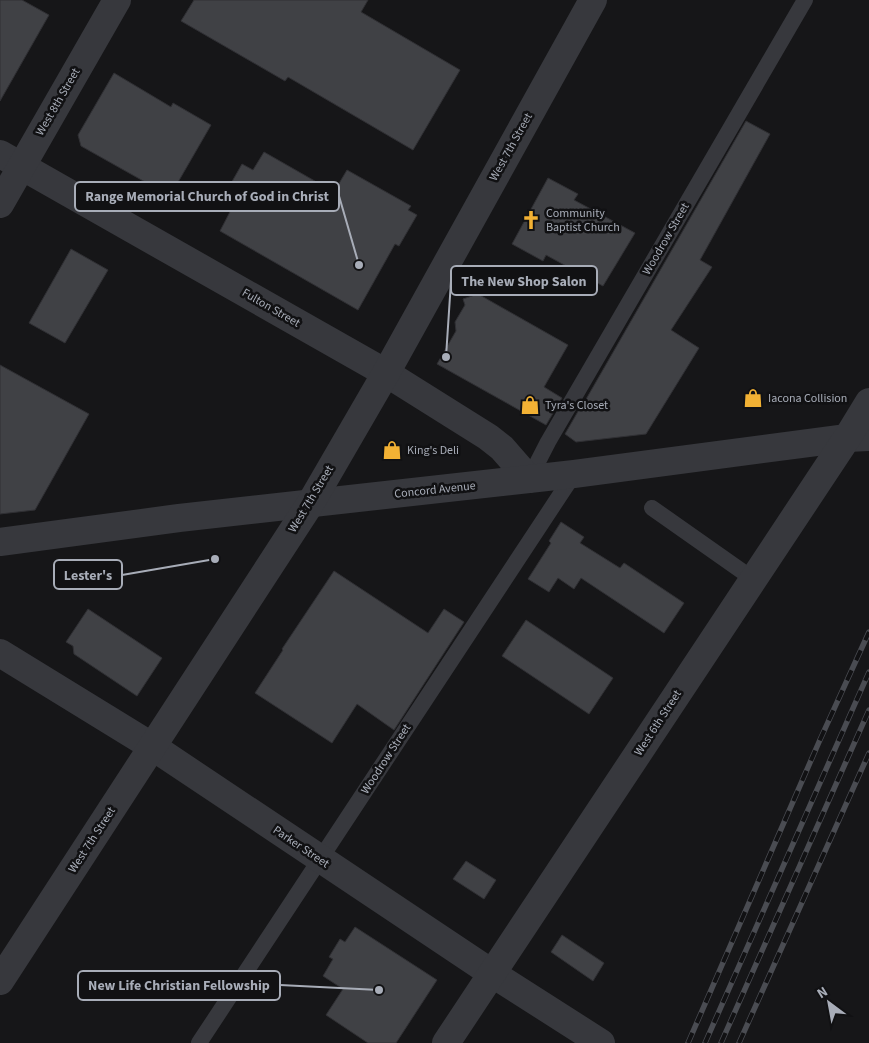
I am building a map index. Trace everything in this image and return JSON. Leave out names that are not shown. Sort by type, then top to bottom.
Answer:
[{"type":"street","name":"West 8th Street","points":[[0,204],[11,160],[117,0]]},
{"type":"street","name":"West 7th Street","points":[[0,981],[310,504],[386,373],[593,0]]},
{"type":"street","name":"Fulton Street","points":[[11,160],[386,373],[488,437],[502,448],[530,479]]},
{"type":"street","name":"West 6th Street","points":[[446,1043],[753,579],[858,437],[869,402]]},
{"type":"street","name":"Concord Avenue","points":[[0,542],[179,518],[574,474],[858,437]]},
{"type":"street","name":"Parker Street","points":[[0,653],[153,746],[492,974],[602,1043]]},
{"type":"lane","name":"Woodrow Street","points":[[530,479],[548,442],[805,0]]},
{"type":"lane","name":"Woodrow Street","points":[[198,1043],[574,474]]},
{"type":"lane","points":[[652,508],[753,579]]},
{"type":"building","points":[[0,0],[22,0],[49,15],[0,101]]},
{"type":"building","points":[[194,0],[368,0],[361,12],[460,70],[413,150],[288,77],[285,81],[181,21]]},
{"type":"building","points":[[114,73],[171,107],[173,103],[211,125],[170,196],[81,146],[78,135]]},
{"type":"building","points":[[746,121],[770,134],[700,260],[712,267],[671,330],[699,348],[646,434],[576,442],[565,434]]},
{"type":"building","points":[[264,152],[334,192],[347,170],[411,206],[408,210],[417,215],[399,246],[395,244],[358,310],[220,231],[232,208],[221,201],[242,164],[253,170]]},
{"type":"building","points":[[548,178],[578,194],[574,200],[635,233],[603,286],[546,255],[543,261],[512,244]]},
{"type":"building","points":[[71,249],[108,270],[65,343],[29,323]]},
{"type":"building","points":[[478,294],[568,345],[544,387],[562,398],[546,425],[437,364],[456,331],[455,322],[465,305],[463,299]]},
{"type":"building","points":[[0,365],[89,414],[35,510],[0,514]]},
{"type":"building","points":[[561,522],[584,537],[580,543],[620,568],[624,563],[684,603],[664,633],[581,578],[574,589],[558,578],[549,592],[528,579],[551,543],[549,541]]},
{"type":"building","points":[[334,571],[428,633],[444,609],[464,622],[394,730],[357,704],[332,743],[255,693]]},
{"type":"building","points":[[88,609],[162,658],[137,696],[74,654],[73,646],[66,642]]},
{"type":"building","points":[[526,620],[613,678],[589,714],[502,656]]},
{"type":"building","points":[[466,861],[496,880],[484,899],[453,879]]},
{"type":"building","points":[[355,927],[437,980],[396,1043],[368,1043],[326,1015],[343,989],[323,976],[333,959],[329,957],[340,939],[345,942]]},
{"type":"building","points":[[562,935],[604,963],[593,981],[551,952]]},
{"type":"railway","points":[[688,1043],[869,632]]},
{"type":"railway","points":[[705,1043],[869,672]]},
{"type":"railway","points":[[721,1043],[869,710]]},
{"type":"railway","points":[[739,1043],[869,753]]},
{"type":"place","name":"Community Baptist Church","points":[[531,220]]},
{"type":"place","name":"Range Memorial Church of God in Christ","points":[[359,265]]},
{"type":"place","name":"The New Shop Salon","points":[[446,357]]},
{"type":"place","name":"Iacona Collision","points":[[753,398]]},
{"type":"place","name":"Tyra's Closet","points":[[530,405]]},
{"type":"place","name":"King's Deli","points":[[392,450]]},
{"type":"place","name":"Lester's","points":[[215,559]]},
{"type":"place","name":"New Life Christian Fellowship","points":[[379,990]]}]
